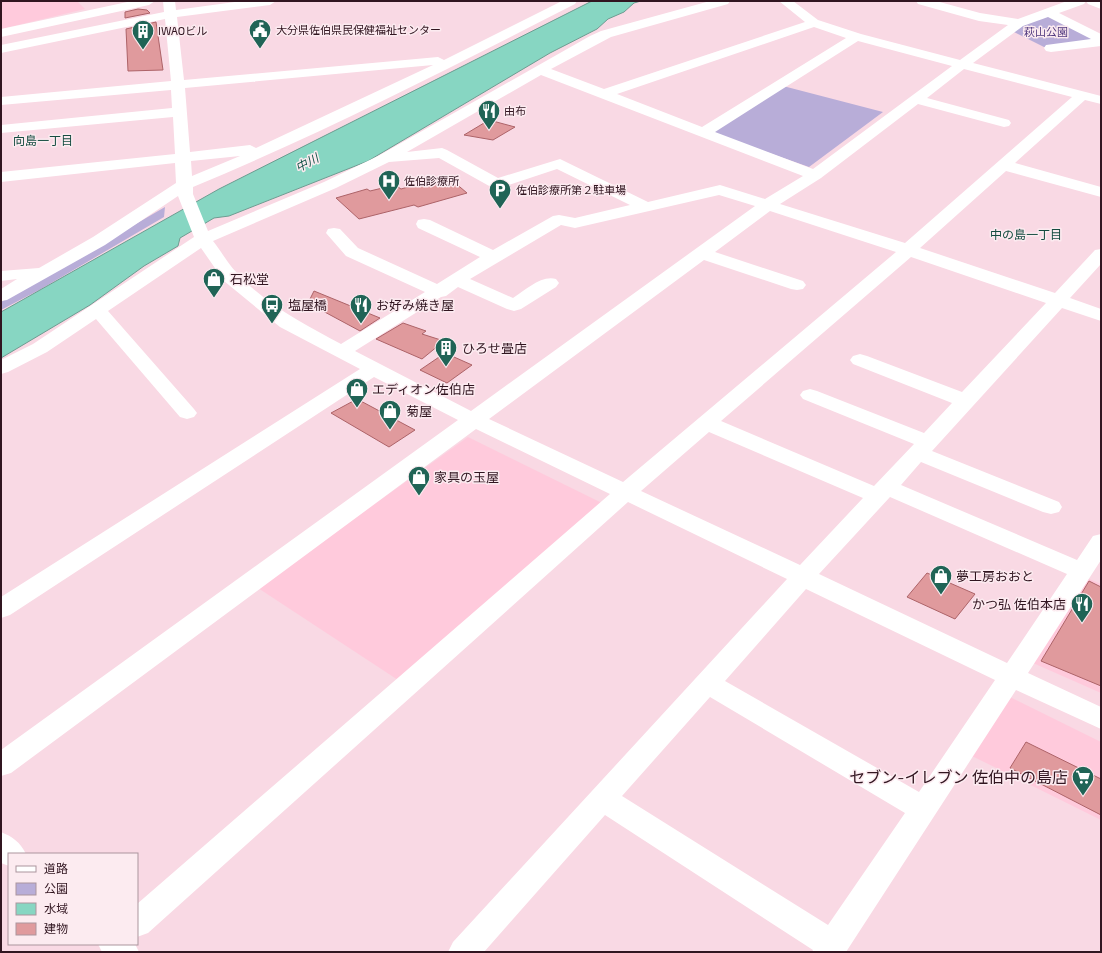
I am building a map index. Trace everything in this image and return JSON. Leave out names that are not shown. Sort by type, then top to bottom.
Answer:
[{"type":"street","points":[[81,1],[90,12]]},
{"type":"street","points":[[1,33],[90,12],[149,1]]},
{"type":"street","points":[[1,49],[170,8],[270,1]]},
{"type":"street","points":[[1,296],[99,241],[184,189],[459,58],[571,1]]},
{"type":"street","points":[[1,368],[40,348],[98,310],[202,236],[330,185],[383,159],[606,34],[724,1]]},
{"type":"street","points":[[785,1],[814,23],[856,37],[1101,100]]},
{"type":"street","points":[[922,1],[979,17],[1019,23]]},
{"type":"street","points":[[1,765],[766,206],[816,175],[915,99],[1019,23],[1049,7],[1066,5],[1080,1]]},
{"type":"street","points":[[1092,1],[1101,4]]},
{"type":"street","points":[[1049,7],[1101,41]]},
{"type":"street","points":[[170,8],[178,85],[184,189],[202,236],[230,277],[287,323],[340,352],[474,420],[1101,719]]},
{"type":"street","points":[[604,94],[814,23]]},
{"type":"street","points":[[704,132],[856,37]]},
{"type":"street","points":[[1051,48],[1101,41]]},
{"type":"street","points":[[1,101],[427,64],[459,58]]},
{"type":"street","points":[[540,70],[816,175]]},
{"type":"street","points":[[138,922],[626,492],[908,250],[1082,95]]},
{"type":"street","points":[[915,99],[1004,123]]},
{"type":"street","points":[[1,129],[179,112]]},
{"type":"street","points":[[1,177],[267,149]]},
{"type":"street","points":[[383,159],[442,153],[497,184],[556,165],[646,207]]},
{"type":"street","points":[[1004,165],[1101,192]]},
{"type":"street","points":[[340,352],[440,292],[493,257],[559,220],[575,223],[720,190],[766,206],[908,250],[1101,315]]},
{"type":"street","points":[[424,224],[493,257]]},
{"type":"street","points":[[334,233],[352,252],[440,292]]},
{"type":"street","points":[[702,254],[797,285]]},
{"type":"street","points":[[464,952],[803,577],[1101,254]]},
{"type":"street","points":[[1,276],[44,272]]},
{"type":"street","points":[[458,280],[514,305],[550,283]]},
{"type":"street","points":[[98,310],[187,413]]},
{"type":"street","points":[[860,360],[966,401]]},
{"type":"street","points":[[1,609],[374,369]]},
{"type":"street","points":[[810,395],[1051,507]]},
{"type":"street","points":[[706,424],[1081,571]]},
{"type":"street","points":[[603,799],[830,948],[1101,542]]},
{"type":"street","points":[[707,683],[923,809]]},
{"type":"street","points":[[1,845],[10,853]]},
{"type":"street","points":[[104,952],[112,945]]},
{"type":"street","points":[[114,945],[123,952]]},
{"type":"shaded area","points":[[1,1],[77,1],[85,9],[1,29]]},
{"type":"shaded area","points":[[468,437],[604,504],[401,682],[258,588]]},
{"type":"shaded area","name":"かつ弘 佐伯本店","points":[[1087,578],[1101,584],[1101,693],[1033,663]]},
{"type":"shaded area","points":[[1008,696],[1101,742],[1101,820],[972,756]]},
{"type":"green space","name":"萩山公園","points":[[1048,16],[1098,40],[1044,47],[1012,31],[1021,24]]},
{"type":"green space","points":[[783,86],[883,112],[809,167],[710,132]]},
{"type":"green space","points":[[165,207],[164,217],[41,289],[1,310],[1,302]]},
{"type":"water","name":"中川","points":[[592,1],[641,1],[634,3],[624,12],[608,19],[597,29],[550,53],[368,161],[229,216],[214,218],[180,238],[178,246],[144,266],[90,305],[1,358],[1,312],[219,189]]},
{"type":"building","points":[[138,9],[147,10],[150,13],[125,18],[125,12]]},
{"type":"building","name":"IWAOビル","points":[[156,22],[163,70],[128,71],[126,29]]},
{"type":"building","name":"由布","points":[[489,120],[515,127],[493,140],[464,135]]},
{"type":"building","name":"佐伯診療所","points":[[447,176],[467,193],[418,207],[414,205],[359,219],[336,198],[367,189],[370,191],[395,185],[401,189]]},
{"type":"building","points":[[314,291],[380,318],[360,331],[308,303]]},
{"type":"building","points":[[403,323],[426,331],[422,334],[444,341],[422,359],[376,339]]},
{"type":"building","name":"ひろせ畳店","points":[[445,353],[472,365],[447,383],[420,370]]},
{"type":"building","points":[[357,399],[415,430],[389,447],[331,413]]},
{"type":"building","name":"夢工房おおと","points":[[927,573],[975,594],[955,619],[907,597]]},
{"type":"building","name":"かつ弘 佐伯本店","points":[[1089,581],[1101,587],[1101,686],[1041,661]]},
{"type":"building","name":"セブン-イレブン 佐伯中の島店","points":[[1026,742],[1101,779],[1101,815],[1010,768]]},
{"type":"place","name":"IWAOビル","points":[[143,50]]},
{"type":"place","name":"大分県佐伯県民保健福祉センター","points":[[260,50]]},
{"type":"place","name":"由布","points":[[489,130]]},
{"type":"place","name":"佐伯診療所","points":[[389,200]]},
{"type":"place","name":"佐伯診療所第２駐車場","points":[[500,210]]},
{"type":"place","name":"石松堂","points":[[214,298]]},
{"type":"place","name":"塩屋橋","points":[[272,324]]},
{"type":"place","name":"お好み焼き屋","points":[[361,324]]},
{"type":"place","name":"ひろせ畳店","points":[[446,368]]},
{"type":"place","name":"エディオン佐伯店","points":[[357,408]]},
{"type":"place","name":"菊屋","points":[[390,430]]},
{"type":"place","name":"家具の玉屋","points":[[419,496]]},
{"type":"place","name":"夢工房おおと","points":[[941,596]]},
{"type":"place","name":"かつ弘 佐伯本店","points":[[1082,624]]},
{"type":"place","name":"セブン-イレブン 佐伯中の島店","points":[[1083,796]]},
{"type":"district","name":"向島一丁目","points":[[43,141]]},
{"type":"district","name":"中の島一丁目","points":[[1026,235]]}]
